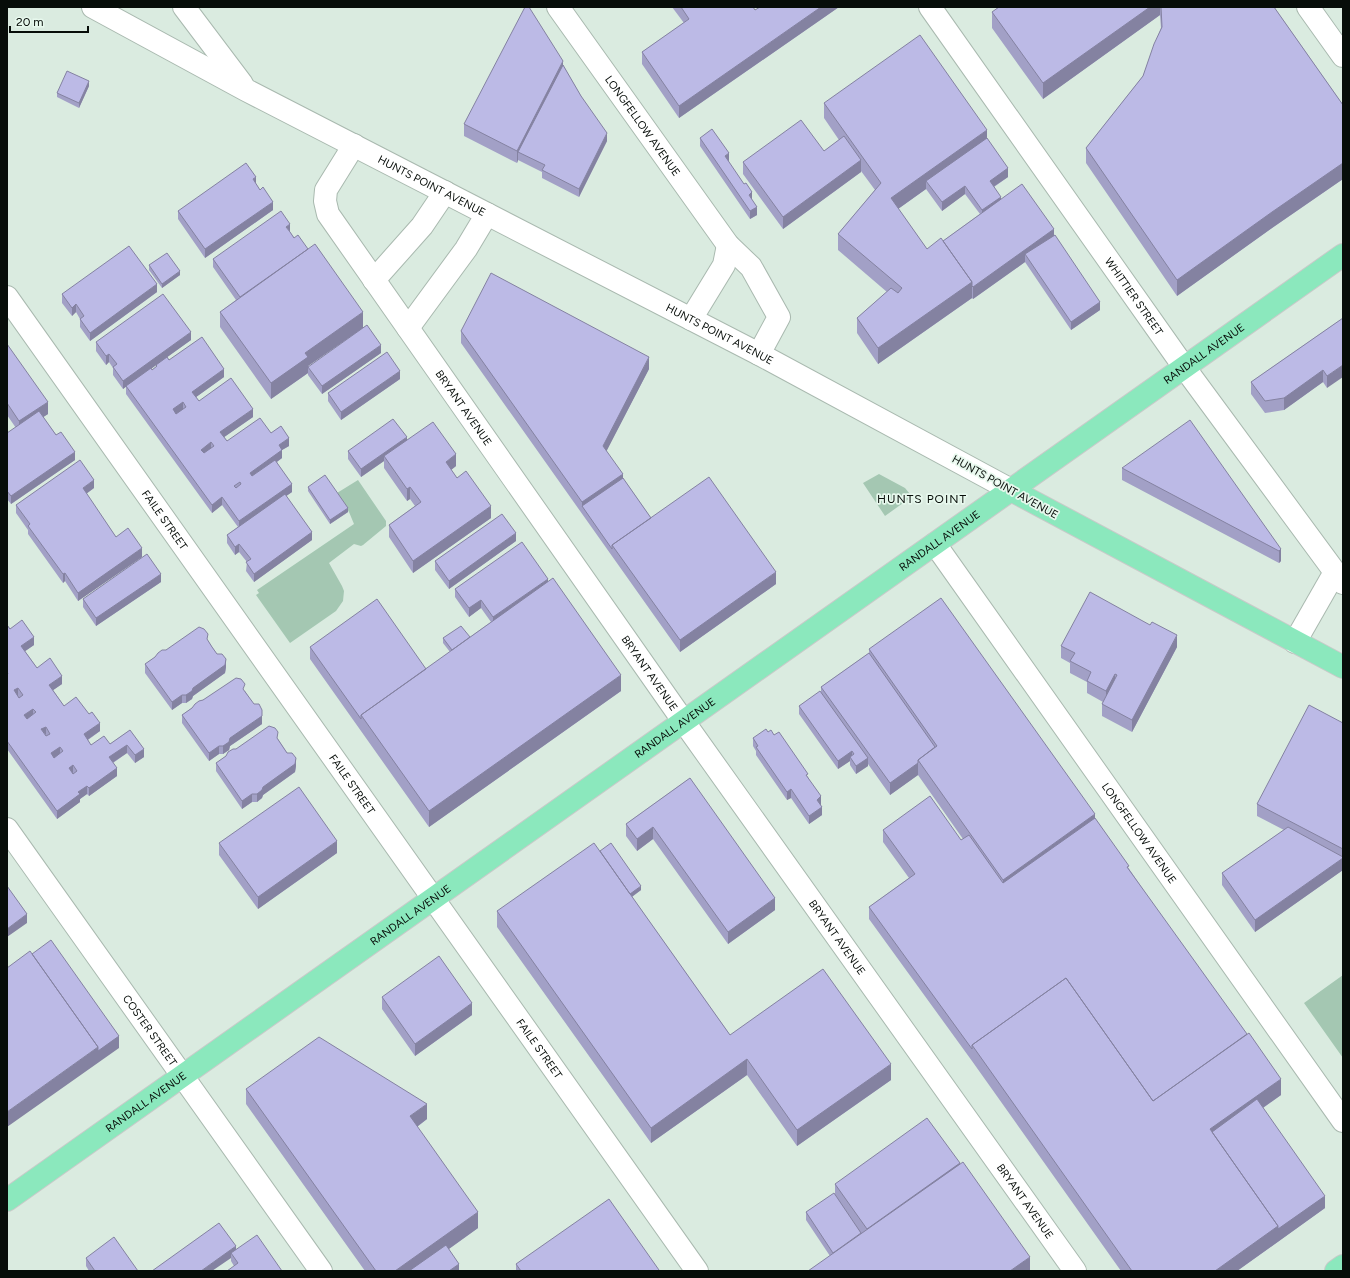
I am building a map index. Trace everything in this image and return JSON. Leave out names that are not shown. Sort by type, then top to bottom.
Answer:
[{"type":"main road","name":"RANDALL AVENUE","points":[[7,1200],[1343,255]]},
{"type":"main road","name":"HUNTS POINT AVENUE","points":[[1011,490],[1343,667]]},
{"type":"main road","points":[[1336,1271],[1343,1266]]},
{"type":"street","name":"HUNTS POINT AVENUE","points":[[93,7],[246,90],[759,354],[1011,490]]},
{"type":"street","points":[[184,7],[246,90]]},
{"type":"street","name":"LONGFELLOW AVENUE","points":[[558,7],[728,245],[751,266],[779,317],[759,354]]},
{"type":"street","name":"WHITTIER STREET","points":[[930,7],[1184,367],[1339,577]]},
{"type":"street","points":[[1308,7],[1343,56]]},
{"type":"street","name":"BRYANT AVENUE","points":[[354,145],[326,190],[325,201],[328,214],[684,722],[1075,1271]]},
{"type":"street","points":[[374,280],[422,226],[445,192]]},
{"type":"street","points":[[408,328],[466,249],[487,214]]},
{"type":"street","points":[[691,319],[724,265],[728,245]]},
{"type":"street","name":"FAILE STREET","points":[[7,297],[697,1271]]},
{"type":"street","name":"LONGFELLOW AVENUE","points":[[935,544],[1343,1121]]},
{"type":"street","points":[[1295,642],[1339,577]]},
{"type":"street","name":"COSTER STREET","points":[[7,829],[321,1271]]},
{"type":"green space","points":[[879,474],[905,488],[910,494],[910,498],[885,516],[863,483]]},
{"type":"green space","points":[[358,480],[386,521],[386,526],[363,545],[361,546],[354,544],[329,563],[344,591],[343,601],[336,611],[290,643],[256,595],[259,593],[257,590],[354,524],[349,512],[337,493]]},
{"type":"green space","points":[[1343,975],[1343,1058],[1304,1003]]},
{"type":"building","points":[[525,7],[529,7],[563,61],[517,151],[464,124]]},
{"type":"building","points":[[681,7],[753,7],[755,10],[760,7],[821,7],[679,106],[642,52],[689,19]]},
{"type":"building","points":[[999,7],[1150,7],[1043,83],[992,12]]},
{"type":"building","points":[[1161,7],[1274,7],[1343,105],[1343,163],[1177,280],[1086,148],[1143,76],[1154,44],[1162,27]]},
{"type":"building","points":[[920,35],[987,130],[891,198],[927,249],[941,238],[972,282],[878,348],[857,318],[891,288],[898,293],[902,288],[838,234],[881,183],[824,103]]},
{"type":"building","points":[[563,65],[581,96],[607,133],[579,189],[542,170],[545,165],[518,152]]},
{"type":"building","points":[[67,71],[89,81],[79,103],[57,93]]},
{"type":"building","points":[[801,120],[824,151],[844,136],[861,160],[783,217],[743,162]]},
{"type":"building","points":[[712,129],[729,153],[725,156],[744,184],[746,183],[752,192],[749,195],[757,207],[750,211],[700,138]]},
{"type":"building","points":[[987,138],[1008,168],[990,181],[1001,197],[982,210],[965,186],[942,202],[926,181]]},
{"type":"building","points":[[246,163],[256,177],[253,179],[260,190],[263,187],[273,202],[205,249],[178,211]]},
{"type":"building","points":[[1022,184],[1054,229],[973,287],[972,282],[943,241]]},
{"type":"building","points":[[281,211],[290,224],[286,227],[294,238],[298,235],[308,249],[240,297],[213,259]]},
{"type":"building","points":[[1055,235],[1100,302],[1071,322],[1025,254]]},
{"type":"building","points":[[315,244],[363,312],[305,353],[308,357],[271,383],[220,312]]},
{"type":"building","points":[[129,246],[157,284],[90,333],[80,319],[84,316],[76,304],[72,308],[62,294]]},
{"type":"building","points":[[167,253],[180,271],[162,284],[149,265]]},
{"type":"building","points":[[491,273],[649,357],[603,446],[623,474],[582,502],[461,331]]},
{"type":"building","points":[[163,294],[191,332],[123,381],[113,367],[117,364],[109,354],[106,356],[96,342]]},
{"type":"building","points":[[1343,318],[1343,365],[1327,376],[1323,370],[1284,398],[1265,401],[1251,382]]},
{"type":"building","points":[[367,325],[381,345],[322,386],[308,367]]},
{"type":"building","points":[[202,337],[224,369],[192,392],[199,401],[231,378],[253,409],[220,432],[227,441],[260,418],[271,433],[281,426],[289,438],[279,445],[282,450],[250,473],[252,476],[275,460],[292,484],[239,521],[222,497],[212,505],[126,386],[151,368],[152,370],[167,357],[169,360]],"holes":[[[183,402],[186,407],[176,414],[173,409]],[[211,442],[214,446],[204,453],[201,450]],[[240,482],[241,484],[236,488],[234,486]]]},
{"type":"building","points":[[7,344],[48,402],[19,421],[7,403]]},
{"type":"building","points":[[387,352],[400,371],[341,412],[328,393]]},
{"type":"building","points":[[39,411],[56,435],[61,432],[75,452],[11,496],[7,491],[7,433]]},
{"type":"building","points":[[393,419],[407,437],[361,469],[348,451]]},
{"type":"building","points":[[1190,420],[1281,549],[1279,551],[1122,468]]},
{"type":"building","points":[[433,422],[456,454],[446,462],[457,478],[466,471],[491,506],[413,561],[389,525],[421,502],[410,487],[407,489],[384,456]]},
{"type":"building","points":[[80,460],[94,480],[83,488],[116,537],[128,528],[142,548],[78,593],[65,573],[63,574],[28,526],[30,524],[16,505]]},
{"type":"building","points":[[325,475],[348,508],[330,520],[308,487]]},
{"type":"building","points":[[709,477],[776,572],[680,640],[612,545]]},
{"type":"building","points":[[623,478],[651,518],[612,545],[612,549],[582,506]]},
{"type":"building","points":[[285,494],[312,532],[254,574],[246,562],[251,559],[239,544],[235,547],[227,535]]},
{"type":"building","points":[[502,514],[516,533],[449,581],[435,561]]},
{"type":"building","points":[[522,542],[548,579],[493,617],[481,600],[469,608],[455,589]]},
{"type":"building","points":[[147,554],[161,574],[96,618],[83,599]]},
{"type":"building","points":[[553,578],[621,675],[429,811],[361,715]]},
{"type":"building","points":[[1090,592],[1150,625],[1152,622],[1177,635],[1132,720],[1102,704],[1117,675],[1115,674],[1106,691],[1087,681],[1091,672],[1070,661],[1075,653],[1061,646]]},
{"type":"building","points":[[941,598],[1095,814],[1003,880],[918,760],[937,746],[869,649]]},
{"type":"building","points":[[377,599],[426,669],[361,715],[361,719],[310,647]]},
{"type":"building","points":[[22,620],[34,637],[21,646],[37,668],[50,658],[62,676],[49,685],[64,706],[76,697],[89,714],[92,712],[100,723],[84,734],[91,745],[104,736],[110,744],[130,730],[144,749],[135,755],[127,745],[109,757],[117,768],[89,788],[87,786],[78,792],[80,794],[57,811],[7,741],[7,625],[10,629]],"holes":[[[18,688],[23,695],[19,698],[14,690]],[[33,709],[36,712],[27,719],[24,715]],[[46,727],[50,734],[46,736],[41,729]],[[60,747],[63,751],[54,758],[51,753]],[[73,765],[77,771],[73,774],[69,768]]]},
{"type":"building","points":[[461,626],[470,637],[452,650],[443,638]]},
{"type":"building","points":[[199,627],[204,629],[208,634],[207,639],[217,654],[222,654],[226,659],[225,665],[193,688],[192,691],[186,695],[182,695],[172,702],[145,664],[162,650],[166,650]]},
{"type":"building","points":[[869,653],[935,747],[918,760],[918,763],[890,783],[821,687]]},
{"type":"building","points":[[236,678],[241,679],[245,684],[243,689],[254,704],[259,704],[262,710],[262,716],[230,738],[229,742],[223,746],[219,746],[209,753],[182,715],[199,701],[203,700]]},
{"type":"building","points":[[820,691],[868,758],[856,766],[850,757],[854,754],[852,751],[838,761],[799,706]]},
{"type":"building","points":[[1309,705],[1343,723],[1343,849],[1257,804]]},
{"type":"building","points":[[269,726],[275,728],[278,732],[277,738],[287,753],[292,753],[296,758],[295,764],[263,787],[257,794],[252,794],[242,801],[216,763],[226,756],[228,752],[236,749]]},
{"type":"building","points":[[766,729],[768,732],[771,730],[774,735],[779,732],[808,774],[806,775],[821,796],[817,800],[822,807],[809,816],[791,789],[787,792],[756,747],[758,746],[753,738]]},
{"type":"building","points":[[690,778],[775,898],[728,932],[653,827],[637,839],[626,824]]},
{"type":"building","points":[[299,787],[337,841],[258,897],[219,843]]},
{"type":"building","points":[[930,796],[961,840],[969,835],[1003,883],[1095,818],[1129,866],[1127,867],[1247,1034],[1153,1101],[1066,978],[972,1045],[972,1049],[869,907],[915,874],[883,830]]},
{"type":"building","points":[[1288,827],[1343,858],[1255,920],[1222,873]]},
{"type":"building","points":[[594,843],[730,1035],[823,969],[891,1064],[797,1130],[747,1059],[651,1128],[497,911]]},
{"type":"building","points":[[611,843],[641,886],[630,894],[600,851]]},
{"type":"building","points":[[7,886],[27,914],[7,929]]},
{"type":"building","points":[[51,940],[119,1036],[98,1051],[98,1047],[32,954]]},
{"type":"building","points":[[30,951],[98,1047],[7,1112],[7,968]]},
{"type":"building","points":[[439,956],[472,1003],[415,1044],[382,997]]},
{"type":"building","points":[[1066,978],[1153,1101],[1249,1033],[1281,1079],[1210,1129],[1278,1226],[1215,1271],[1132,1271],[972,1045]]},
{"type":"building","points":[[319,1037],[427,1104],[410,1116],[478,1212],[395,1271],[376,1271],[246,1089]]},
{"type":"building","points":[[1257,1099],[1325,1196],[1278,1229],[1278,1226],[1212,1132]]},
{"type":"building","points":[[927,1118],[960,1163],[867,1229],[835,1184]]},
{"type":"building","points":[[963,1162],[1030,1257],[1010,1271],[808,1271]]},
{"type":"building","points":[[834,1193],[861,1233],[833,1253],[806,1212]]},
{"type":"building","points":[[609,1199],[659,1270],[658,1271],[521,1271],[516,1264]]},
{"type":"building","points":[[219,1223],[236,1246],[201,1271],[152,1271]]},
{"type":"building","points":[[257,1235],[282,1271],[227,1271],[238,1263],[231,1253]]},
{"type":"building","points":[[114,1237],[138,1271],[95,1271],[86,1258]]},
{"type":"building","points":[[446,1245],[459,1264],[449,1271],[409,1271]]},
{"type":"district","name":"HUNTS POINT","points":[[922,499]]}]
